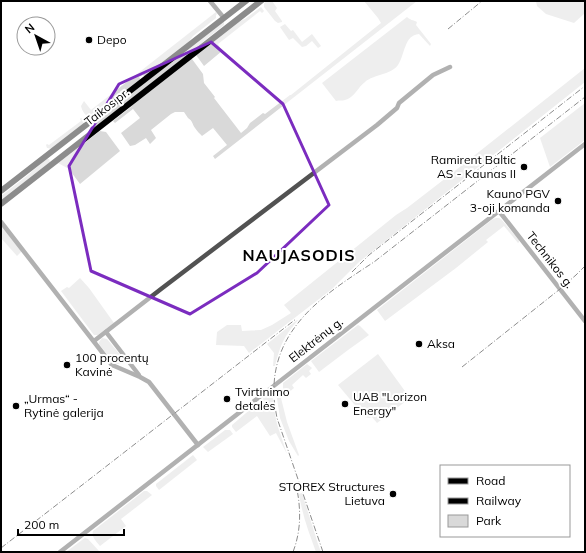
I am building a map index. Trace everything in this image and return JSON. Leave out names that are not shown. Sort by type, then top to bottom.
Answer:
[{"type":"main road","name":"Taikos pr.","points":[[1,191],[246,1]]},
{"type":"main road","name":"Taikos pr.","points":[[1,204],[261,1]]},
{"type":"main road","points":[[224,18],[226,21],[226,28]]},
{"type":"main road","points":[[89,124],[94,131]]},
{"type":"main road","points":[[51,153],[55,161]]},
{"type":"street","points":[[210,1],[224,18]]},
{"type":"street","points":[[94,341],[194,263],[377,125],[397,108],[399,103],[433,75],[450,67]]},
{"type":"street","name":"Elektrėnų g.","points":[[60,552],[585,144]]},
{"type":"street","name":"Technikos g.","points":[[499,211],[585,321]]},
{"type":"street","points":[[1,222],[112,365],[140,377],[151,384],[198,445]]},
{"type":"street","points":[[106,332],[140,377]]},
{"type":"highlighted area","points":[[211,42],[283,104],[329,205],[257,273],[190,314],[91,271],[69,166],[119,84]]},
{"type":"green space","points":[[265,1],[272,1],[277,8],[275,11],[282,22],[278,23],[275,21],[264,7]]},
{"type":"green space","points":[[364,1],[417,1],[215,159],[213,156],[227,145],[213,128],[202,136],[184,112],[175,112],[171,114],[151,130],[156,138],[150,144],[146,138],[135,145],[130,146],[121,133],[140,118],[133,109],[115,123],[113,121],[190,58],[203,74],[204,83],[215,97],[214,98],[241,133],[250,123],[291,95],[381,23]]},
{"type":"green space","points":[[536,1],[585,1],[585,13],[574,23],[546,14],[537,6]]},
{"type":"green space","points":[[261,7],[264,11],[262,13],[260,11],[218,44],[222,51],[204,66],[196,55],[236,23],[245,19]]},
{"type":"green space","points":[[216,12],[216,18],[193,36],[188,43],[145,77],[143,75],[139,77],[141,80],[92,117],[85,114],[81,106],[84,101],[91,110]]},
{"type":"green space","points":[[407,17],[417,22],[416,25],[431,44],[430,46],[419,34],[414,35],[410,38],[398,65],[395,68],[387,73],[369,79],[348,99],[336,101],[322,83]]},
{"type":"green space","points":[[223,22],[224,25],[189,54],[96,127],[93,123]]},
{"type":"green space","points":[[285,24],[291,31],[293,30],[302,42],[312,34],[321,46],[318,48],[312,41],[306,46],[302,47],[293,38],[289,40],[280,27]]},
{"type":"green space","points":[[585,68],[585,82],[359,262],[332,289],[249,353],[244,346],[216,345],[217,332],[227,325],[241,325],[242,331],[261,330],[291,313],[284,305],[396,215],[451,174]]},
{"type":"green space","points":[[585,103],[585,140],[550,167],[540,138]]},
{"type":"green space","points":[[81,118],[84,120],[83,124],[52,149],[47,148],[47,144],[49,145],[81,121]]},
{"type":"green space","points":[[100,131],[106,132],[120,151],[80,184],[69,169],[58,163]]},
{"type":"green space","points":[[46,159],[49,159],[50,163],[1,201],[1,196]]},
{"type":"green space","points":[[496,218],[501,219],[519,240],[518,243],[504,226],[486,240],[488,242],[456,268],[385,321],[377,310]]},
{"type":"green space","points":[[1,226],[22,251],[17,256],[1,238]]},
{"type":"green space","points":[[80,278],[114,323],[98,335],[94,335],[61,291],[67,287],[69,288]]},
{"type":"green space","points":[[297,320],[283,341],[275,366],[273,366],[274,353],[267,344]]},
{"type":"green space","points":[[358,325],[369,335],[319,372],[311,361]]},
{"type":"green space","points":[[102,338],[107,339],[122,357],[123,360],[120,364],[115,364],[99,344]]},
{"type":"green space","points":[[378,354],[410,398],[377,423],[372,417],[365,417],[338,385]]},
{"type":"green space","points":[[307,364],[312,368],[309,371],[311,374],[306,378],[303,375],[292,385],[294,388],[287,394],[283,388],[283,383]]},
{"type":"green space","points":[[272,391],[277,424],[287,454],[276,433],[270,436],[257,416],[236,432],[232,427],[232,425]]},
{"type":"green space","points":[[276,392],[281,398],[287,422],[299,455],[298,456],[289,441],[280,418]]},
{"type":"green space","points":[[225,430],[230,430],[233,434],[208,452],[203,447]]},
{"type":"green space","points":[[193,455],[197,460],[159,490],[156,484]]},
{"type":"green space","points":[[144,491],[147,491],[152,495],[121,519],[126,526],[100,546],[94,537],[93,531]]},
{"type":"green space","points":[[302,493],[321,552],[316,552],[306,523],[299,494]]},
{"type":"green space","points":[[85,538],[88,539],[99,551],[98,552],[66,552],[82,540]]},
{"type":"railway","points":[[448,29],[482,1]]},
{"type":"railway","points":[[352,272],[369,255],[585,86]]},
{"type":"railway","points":[[323,552],[277,418],[274,385],[277,363],[284,344],[295,327],[323,298],[339,285],[374,262],[585,97]]},
{"type":"railway","points":[[462,367],[560,289],[585,266]]},
{"type":"railway","points":[[1,548],[296,319]]},
{"type":"railway","points":[[293,552],[298,536],[300,521],[297,489]]},
{"type":"place","name":"Depo","points":[[89,40]]},
{"type":"place","name":"Ramirent Baltic AS - Kaunas II","points":[[524,167]]},
{"type":"place","name":"Kauno PGV 3-oji komanda","points":[[558,201]]},
{"type":"place","name":"Aksa","points":[[419,344]]},
{"type":"place","name":"100 procentų Kavinė","points":[[67,365]]},
{"type":"place","name":"Tvirtinimo detalės","points":[[227,399]]},
{"type":"place","name":"UAB \"Lorizon Energy\"","points":[[345,404]]},
{"type":"place","name":"„Urmas“ - Rytinė galerija","points":[[16,406]]},
{"type":"place","name":"STOREX Structures Lietuva","points":[[393,494]]},
{"type":"district","name":"NAUJASODIS","points":[[299,255]]}]
